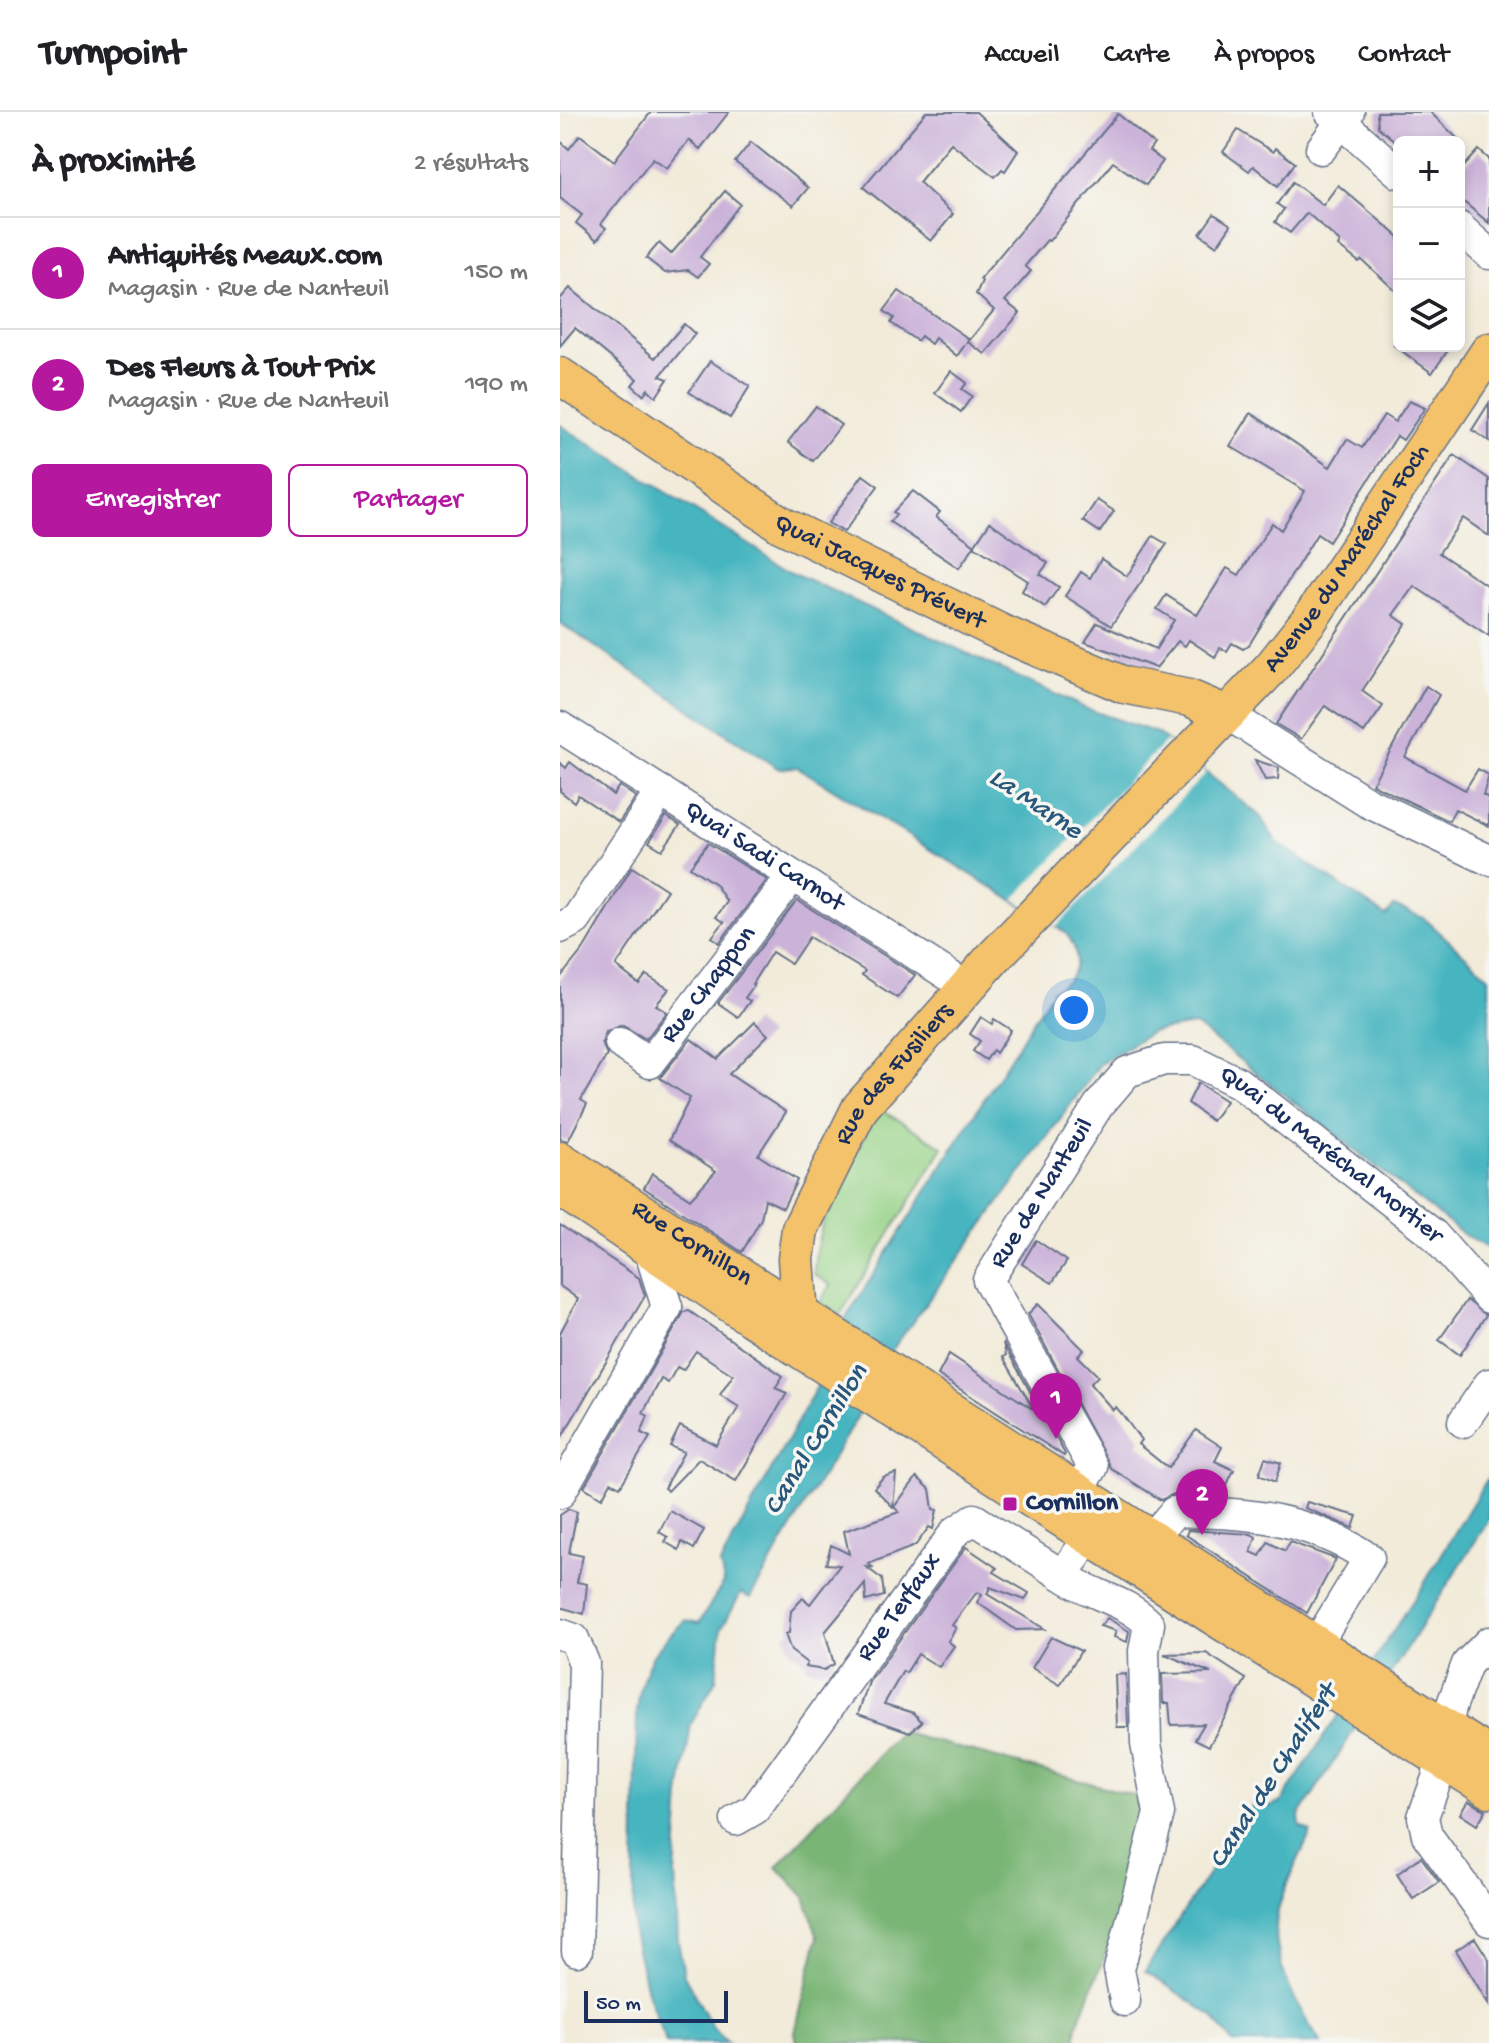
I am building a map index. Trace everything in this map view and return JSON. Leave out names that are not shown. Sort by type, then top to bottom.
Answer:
[{"type":"main road","name":"Avenue du Maréchal Foch","points":[[1190,753],[1272,667],[1310,619],[1489,351]]},
{"type":"main road","name":"Quai Jacques Prévert","points":[[560,376],[782,525],[1000,632],[1124,685],[1189,698],[1227,714]]},
{"type":"main road","name":"Rue des Fusiliers","points":[[750,1283],[776,1270],[800,1229],[860,1108],[1004,947],[1190,753]]},
{"type":"main road","name":"Rue Cornillon","points":[[560,1160],[750,1283],[810,1334]]},
{"type":"main road","name":"Rue Cornillon","points":[[560,1188],[714,1292],[810,1334]]},
{"type":"main road","name":"Rue des Fusiliers","points":[[800,1229],[797,1279],[810,1334]]},
{"type":"main road","points":[[810,1334],[894,1392],[1325,1661]]},
{"type":"main road","points":[[1085,1513],[1153,1537],[1429,1734],[1489,1789]]},
{"type":"main road","points":[[1429,1734],[1489,1755]]},
{"type":"street","points":[[1334,128],[1393,169]]},
{"type":"street","points":[[1465,232],[1489,254]]},
{"type":"street","points":[[1227,714],[1367,802],[1489,860]]},
{"type":"street","name":"Quai Sadi Carnot","points":[[560,727],[791,878],[967,987]]},
{"type":"street","points":[[560,928],[576,920],[661,791]]},
{"type":"street","name":"Rue Chappon","points":[[620,1043],[650,1063],[791,878]]},
{"type":"street","name":"Quai du Maréchal Mortier","points":[[1098,1106],[1127,1072],[1164,1060],[1193,1060],[1239,1083],[1433,1234],[1489,1298]]},
{"type":"street","name":"Rue de Nanteuil","points":[[1085,1513],[1093,1467],[988,1280],[1098,1106]]},
{"type":"street","points":[[649,1249],[727,1281],[750,1283]]},
{"type":"street","points":[[649,1249],[667,1307]]},
{"type":"street","points":[[560,1493],[667,1307],[714,1292]]},
{"type":"street","points":[[1463,1422],[1489,1384]]},
{"type":"street","points":[[1153,1537],[1174,1512],[1246,1512],[1341,1539],[1369,1558],[1325,1661]]},
{"type":"street","points":[[1085,1513],[1062,1575],[1083,1591],[1134,1609],[1149,1624],[1144,1651],[1146,1744],[1159,1813],[1119,1969],[1125,2001]]},
{"type":"street","name":"Rue Terfaux","points":[[736,1820],[755,1809],[955,1532],[974,1519],[1062,1575]]},
{"type":"street","points":[[560,1634],[574,1639],[584,1663],[577,1951]]},
{"type":"street","points":[[1489,1642],[1467,1664],[1429,1734],[1437,1778],[1423,1817],[1427,1835],[1489,1921]]},
{"type":"green space","points":[[880,1109],[943,1147],[840,1315],[820,1302],[831,1285],[814,1274],[816,1251],[836,1188]]},
{"type":"green space","points":[[900,1732],[1148,1799],[1124,1907],[1077,2026],[1075,2043],[797,2043],[795,2032],[818,1938],[805,1897],[777,1867]]},
{"type":"water","points":[[560,425],[794,573],[1087,709],[1157,733],[1260,816],[1276,842],[1386,916],[1394,906],[1424,918],[1489,977],[1489,1249],[1464,1235],[1195,1025],[1151,1032],[1100,1064],[890,1353],[856,1419],[750,1598],[741,1593],[721,1629],[716,1680],[691,1724],[680,1796],[675,1874],[678,1941],[684,1975],[713,2028],[728,2043],[666,2043],[648,1995],[633,1933],[637,1711],[642,1682],[651,1660],[665,1640],[686,1620],[699,1623],[724,1582],[720,1564],[816,1388],[846,1318],[1053,990],[1073,972],[1076,958],[1066,933],[797,767],[779,769],[560,623]]},
{"type":"water","points":[[1489,1476],[1489,1520],[1299,1816],[1300,1826],[1311,1832],[1278,1911],[1277,1946],[1294,1998],[1321,2043],[1233,2043],[1212,2016],[1145,1971],[1257,1799],[1271,1807],[1281,1802],[1422,1587]]},
{"type":"pier","points":[[1166,741],[1206,773],[1056,927],[1014,899]]},
{"type":"building","points":[[651,112],[729,112],[700,149],[689,140],[667,168],[653,158],[601,224],[606,228],[597,240],[576,223],[582,215],[560,198],[560,141],[569,149],[580,135],[614,161]]},
{"type":"building","points":[[926,112],[976,112],[1018,151],[1005,171],[1002,169],[995,177],[951,143],[919,182],[953,214],[931,241],[863,187]]},
{"type":"building","points":[[1377,112],[1430,112],[1455,136],[1393,136],[1393,140],[1378,127]]},
{"type":"building","points":[[1118,114],[1154,144],[1149,151],[1163,161],[1146,185],[1113,162],[1025,266],[1031,271],[1005,301],[1020,313],[985,354],[968,342],[994,310],[976,294],[982,281],[980,279]]},
{"type":"building","points":[[1238,130],[1273,152],[1275,148],[1295,163],[1278,186],[1253,166],[1249,171],[1223,152]]},
{"type":"building","points":[[751,142],[808,188],[793,206],[735,162]]},
{"type":"building","points":[[1479,150],[1489,159],[1489,223],[1465,203],[1465,165]]},
{"type":"building","points":[[1293,182],[1323,205],[1338,185],[1393,232],[1393,288],[1362,260],[1359,262],[1338,246],[1340,242],[1307,213],[1290,233],[1275,222],[1284,209],[1277,204]]},
{"type":"building","points":[[725,191],[740,204],[700,257],[709,264],[698,277],[688,270],[665,273],[646,258],[659,243],[671,254]]},
{"type":"building","points":[[1214,214],[1231,225],[1217,246],[1200,234]]},
{"type":"building","points":[[570,288],[655,358],[684,324],[695,334],[660,376],[668,379],[656,397],[648,389],[643,395],[632,385],[637,379],[575,328],[560,346],[560,299]]},
{"type":"building","points":[[899,291],[969,339],[957,356],[935,338],[931,344],[921,336],[917,341],[891,323],[894,318],[884,311]]},
{"type":"building","points":[[1403,352],[1447,352],[1432,373]]},
{"type":"building","points":[[710,361],[750,386],[730,418],[689,392]]},
{"type":"building","points":[[951,371],[967,383],[962,389],[972,396],[961,412],[935,393]]},
{"type":"building","points":[[1409,401],[1425,408],[1403,440],[1397,436],[1329,542],[1317,534],[1249,645],[1243,649],[1232,643],[1227,651],[1220,648],[1215,657],[1189,640],[1185,646],[1178,641],[1156,668],[1085,642],[1097,623],[1156,649],[1174,620],[1157,609],[1166,595],[1197,615],[1227,568],[1239,575],[1272,523],[1281,530],[1305,491],[1230,446],[1251,413],[1330,467],[1347,439],[1362,448],[1384,415],[1395,422]]},
{"type":"building","points":[[1489,403],[1489,441],[1472,430]]},
{"type":"building","points":[[816,406],[841,425],[813,461],[788,442]]},
{"type":"building","points":[[1454,455],[1489,479],[1489,536],[1463,518],[1439,553],[1489,587],[1489,636],[1414,586],[1393,615],[1406,624],[1362,691],[1383,706],[1364,733],[1325,706],[1301,739],[1276,724]]},
{"type":"building","points":[[863,475],[878,486],[844,532],[828,523]]},
{"type":"building","points":[[913,491],[940,512],[936,517],[975,545],[959,568],[890,522],[896,514],[893,512]]},
{"type":"building","points":[[1097,500],[1114,511],[1100,532],[1083,521]]},
{"type":"building","points":[[990,522],[1048,563],[1040,574],[1059,587],[1045,607],[1022,591],[1028,581],[974,546]]},
{"type":"building","points":[[1153,536],[1167,544],[1111,626],[1065,596],[1081,572],[1090,578],[1101,559],[1127,576]]},
{"type":"building","points":[[1426,686],[1439,695],[1405,757],[1465,790],[1478,769],[1489,775],[1483,795],[1489,798],[1489,826],[1455,809],[1449,821],[1372,784]]},
{"type":"building","points":[[1255,760],[1279,768],[1278,779],[1265,780]]},
{"type":"building","points":[[570,762],[613,795],[619,786],[636,797],[619,822],[578,795],[574,802],[560,791],[560,763],[566,768]]},
{"type":"building","points":[[666,816],[680,825],[662,850],[649,842]]},
{"type":"building","points":[[708,843],[767,880],[719,943],[712,937],[724,922],[716,917],[727,902],[715,884],[690,867]]},
{"type":"building","points":[[632,867],[667,890],[616,966],[639,984],[646,975],[669,989],[656,1005],[667,1012],[646,1039],[622,1025],[606,1032],[602,1043],[607,1055],[581,1100],[587,1104],[568,1141],[560,1139],[560,978],[584,948]]},
{"type":"building","points":[[797,900],[915,975],[897,998],[862,975],[865,971],[809,937],[791,964],[772,952],[745,998],[750,1001],[738,1017],[718,1003]]},
{"type":"building","points":[[981,1017],[992,1024],[994,1019],[1011,1030],[996,1053],[993,1050],[986,1060],[973,1051],[980,1041],[970,1034]]},
{"type":"building","points":[[755,1022],[768,1035],[729,1074],[786,1112],[758,1155],[797,1180],[783,1208],[765,1199],[761,1219],[742,1252],[644,1188],[652,1173],[690,1199],[716,1171],[669,1140],[690,1098],[660,1078],[691,1039],[718,1059]]},
{"type":"building","points":[[1198,1083],[1226,1101],[1212,1121],[1188,1103]]},
{"type":"building","points":[[560,1225],[639,1278],[645,1296],[560,1440],[560,1333],[578,1299],[560,1286]]},
{"type":"building","points":[[1036,1240],[1067,1261],[1052,1283],[1022,1264]]},
{"type":"building","points":[[1467,1300],[1486,1315],[1460,1355],[1439,1340]]},
{"type":"building","points":[[1038,1304],[1084,1350],[1078,1356],[1098,1376],[1090,1384],[1113,1410],[1116,1407],[1122,1414],[1141,1440],[1138,1444],[1168,1468],[1196,1430],[1222,1447],[1215,1461],[1234,1470],[1222,1495],[1174,1494],[1161,1500],[1112,1469],[1028,1314]]},
{"type":"building","points":[[689,1311],[783,1376],[775,1388],[787,1393],[736,1481],[699,1459],[668,1491],[664,1488],[684,1452],[670,1446],[680,1426],[716,1445],[739,1407],[720,1395],[733,1375],[696,1351],[683,1370],[677,1367],[668,1383],[661,1379],[643,1413],[648,1416],[641,1433],[650,1437],[620,1487],[611,1482],[602,1498],[584,1487],[684,1312]]},
{"type":"building","points":[[1003,1343],[1064,1456],[938,1375],[949,1354],[1034,1410],[1003,1357],[1006,1355]]},
{"type":"building","points":[[1265,1458],[1281,1463],[1275,1482],[1259,1475]]},
{"type":"building","points":[[896,1473],[893,1507],[874,1488],[883,1477]]},
{"type":"building","points":[[917,1477],[930,1489],[933,1509],[937,1510],[933,1529],[929,1527],[915,1546],[868,1564],[874,1568],[866,1567],[882,1579],[884,1596],[866,1601],[865,1584],[825,1632],[834,1664],[824,1670],[805,1667],[807,1663],[791,1651],[785,1634],[789,1633],[791,1611],[803,1598],[810,1604],[840,1565],[826,1564],[831,1545],[849,1554],[844,1531],[899,1512],[894,1507]]},
{"type":"building","points":[[1307,1502],[1357,1516],[1353,1528],[1305,1508]]},
{"type":"building","points":[[569,1509],[577,1512],[569,1553],[583,1556],[577,1582],[587,1584],[584,1614],[560,1607],[560,1515]]},
{"type":"building","points":[[670,1511],[704,1530],[694,1549],[682,1542],[679,1550],[665,1542],[668,1537],[659,1532]]},
{"type":"building","points":[[1188,1530],[1251,1534],[1256,1537],[1251,1552],[1260,1556],[1268,1542],[1285,1551],[1290,1542],[1336,1559],[1307,1613],[1186,1535]]},
{"type":"building","points":[[966,1547],[997,1568],[994,1572],[1029,1593],[1025,1600],[990,1587],[987,1594],[1045,1629],[1016,1630],[977,1602],[982,1595],[977,1592],[952,1625],[956,1628],[948,1641],[954,1646],[939,1667],[918,1654],[906,1673],[903,1671],[884,1704],[914,1713],[922,1722],[910,1732],[858,1714],[869,1682]]},
{"type":"building","points":[[1107,1618],[1129,1631],[1127,1642],[1114,1637],[1116,1631],[1100,1626]]},
{"type":"building","points":[[1051,1637],[1081,1651],[1060,1685],[1032,1668]]},
{"type":"building","points":[[1206,1653],[1246,1679],[1209,1746],[1195,1739],[1204,1724],[1171,1725],[1169,1703],[1163,1703],[1162,1674],[1211,1673],[1164,1654]]},
{"type":"building","points":[[1126,1674],[1128,1727],[1117,1727],[1115,1675]]},
{"type":"building","points":[[1468,1801],[1486,1810],[1477,1825],[1460,1814]]},
{"type":"building","points":[[1421,1857],[1439,1882],[1413,1899],[1397,1874]]},
{"type":"building","points":[[1475,1938],[1489,1960],[1489,2005],[1456,1950]]},
{"type":"place","name":"Antiquités Meaux.com","points":[[1056,1439]]},
{"type":"place","name":"Cornillon","points":[[1010,1504]]},
{"type":"place","name":"Des Fleurs à Tout Prix","points":[[1202,1535]]},
{"type":"water label","name":"La Marne","points":[[1035,805]]},
{"type":"water label","name":"Canal Cornillon","points":[[817,1440]]},
{"type":"water label","name":"Canal de Chalifert","points":[[1274,1777]]}]
